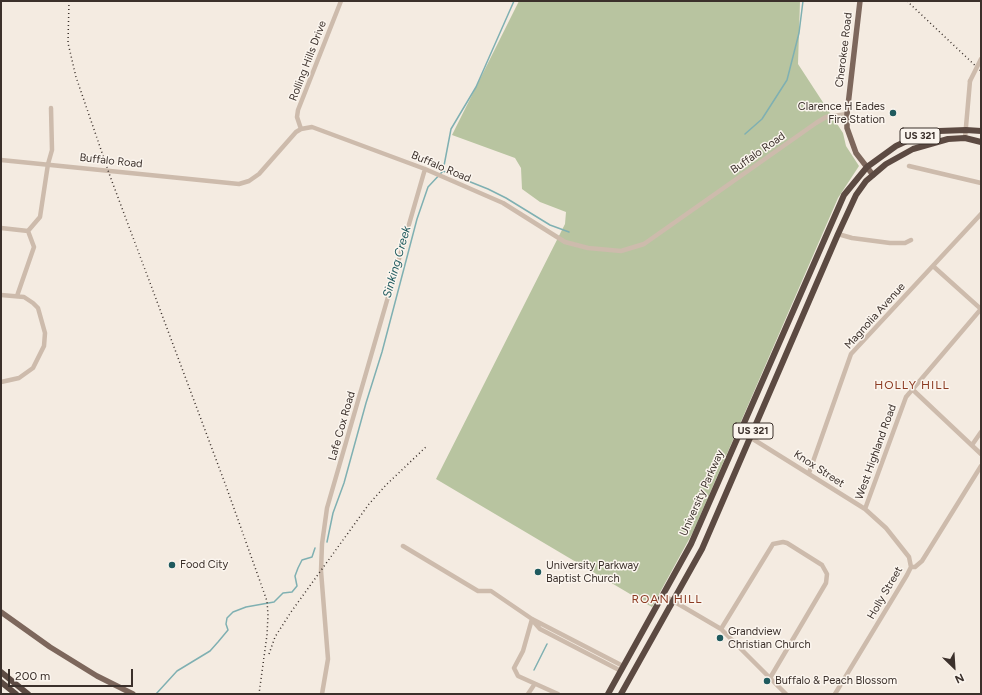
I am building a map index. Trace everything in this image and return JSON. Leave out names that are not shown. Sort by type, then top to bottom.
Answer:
[{"type":"highway","name":"University Parkway","points":[[608,694],[691,544],[840,204],[855,180],[867,167],[896,146],[911,139],[939,132],[966,130],[981,131]]},
{"type":"highway","name":"University Parkway","points":[[621,694],[702,550],[856,195],[873,175],[886,164],[914,149],[948,139],[965,138],[981,142]]},
{"type":"highway","points":[[784,331],[795,336]]},
{"type":"highway","points":[[704,514],[715,519]]},
{"type":"highway","points":[[633,650],[643,655]]},
{"type":"highway","points":[[1,672],[28,694]]},
{"type":"highway","points":[[1,682],[16,694]]},
{"type":"main road","name":"Cherokee Road","points":[[860,1],[846,114],[850,140],[856,153],[867,167]]},
{"type":"main road","points":[[867,167],[873,175]]},
{"type":"main road","points":[[1,612],[97,676],[133,694]]},
{"type":"street","name":"Rolling Hills Drive","points":[[300,129],[297,117],[298,110],[341,1]]},
{"type":"street","points":[[965,138],[970,81],[981,59]]},
{"type":"street","points":[[28,231],[40,217],[52,144],[51,108]]},
{"type":"street","name":"Buffalo Road","points":[[1,160],[226,183],[244,183],[259,174],[300,129],[312,127],[435,173],[502,203],[565,242],[588,248],[621,251],[644,244],[816,123],[826,117],[846,114]]},
{"type":"street","points":[[909,166],[981,183]]},
{"type":"street","name":"Lafe Cox Road","points":[[322,694],[328,659],[321,571],[322,544],[327,508],[425,169]]},
{"type":"street","name":"Magnolia Avenue","points":[[809,473],[851,354],[981,214]]},
{"type":"street","points":[[1,228],[28,231]]},
{"type":"street","points":[[16,296],[34,247],[28,231]]},
{"type":"street","points":[[838,234],[852,238],[890,243],[905,243],[911,240]]},
{"type":"street","points":[[933,266],[981,309]]},
{"type":"street","points":[[1,295],[24,297],[38,308],[45,333],[44,346],[33,368],[19,378],[1,382]]},
{"type":"street","name":"West Highland Road","points":[[865,509],[906,397],[981,309]]},
{"type":"street","points":[[912,389],[981,454]]},
{"type":"street","name":"Knox Street","points":[[740,431],[751,436],[865,509],[901,545],[909,557],[911,567]]},
{"type":"street","points":[[972,445],[981,432]]},
{"type":"street","name":"Holly Street","points":[[835,694],[911,567],[915,567],[922,561],[981,466]]},
{"type":"street","points":[[721,629],[773,544],[783,542],[787,543],[822,565],[827,574],[826,583],[770,678]]},
{"type":"street","points":[[403,546],[478,591],[490,591],[532,619],[622,669]]},
{"type":"street","points":[[663,595],[721,629],[786,694]]},
{"type":"street","points":[[532,619],[523,651],[514,668],[518,676],[534,685],[558,694]]},
{"type":"street","points":[[528,694],[534,685]]},
{"type":"green space","points":[[519,1],[800,1],[798,64],[843,133],[846,146],[859,166],[838,198],[693,532],[652,607],[436,479],[565,224],[566,212],[540,202],[522,189],[521,168],[515,158],[452,135]]},
{"type":"waterway","name":"Sinking Creek","points":[[327,542],[333,513],[344,483],[382,352],[417,219],[428,187],[443,171],[451,129],[476,87],[514,1]]},
{"type":"waterway","points":[[745,134],[762,119],[787,80],[799,33],[803,1]]},
{"type":"waterway","points":[[443,171],[488,189],[506,198],[550,225],[569,232]]},
{"type":"waterway","name":"Sinking Creek","points":[[156,694],[177,671],[210,651],[228,630],[226,624],[227,618],[233,612],[246,607],[274,602],[283,593],[292,592],[297,586],[295,576],[302,560],[312,557],[315,548]]},
{"type":"waterway","points":[[534,670],[547,644]]},
{"type":"railway","points":[[69,1],[68,43],[76,77],[110,176],[226,486],[267,601],[267,635],[259,694]]},
{"type":"railway","points":[[907,1],[981,71]]},
{"type":"railway","points":[[269,654],[275,637],[291,612],[369,504],[387,484],[427,446]]},
{"type":"place","name":"Clarence H Eades Fire Station","points":[[893,113]]},
{"type":"place","name":"Food City","points":[[172,565]]},
{"type":"place","name":"University Parkway Baptist Church","points":[[538,572]]},
{"type":"place","name":"Grandview Christian Church","points":[[720,638]]},
{"type":"place","name":"Buffalo & Peach Blossom","points":[[767,681]]},
{"type":"district","name":"HOLLY HILL","points":[[912,385]]},
{"type":"district","name":"ROAN HILL","points":[[667,599]]}]
